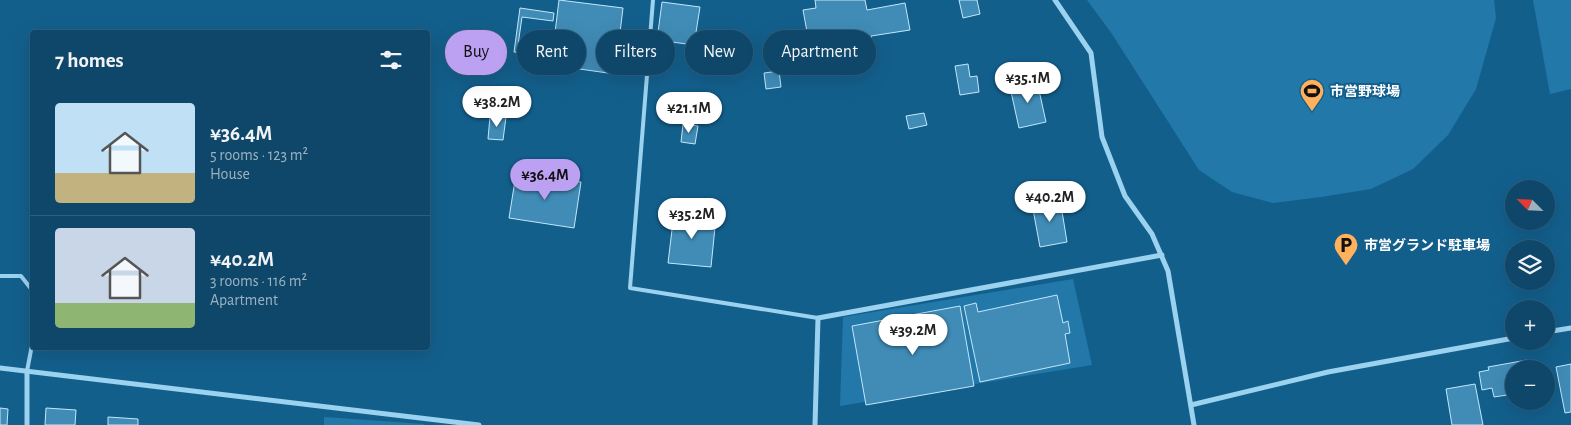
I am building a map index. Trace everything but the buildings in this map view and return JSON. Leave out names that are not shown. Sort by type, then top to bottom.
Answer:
[{"type":"street","points":[[1055,0],[1091,53],[1102,137],[1125,196],[1152,234],[1168,271],[1194,425]]},
{"type":"street","points":[[815,425],[818,318],[1162,255]]},
{"type":"street","points":[[1555,331],[1571,328]]},
{"type":"street","points":[[1191,405],[1328,372],[1505,340]]},
{"type":"street","points":[[0,368],[446,423],[479,425]]},
{"type":"street","points":[[27,425],[28,371]]},
{"type":"lane","points":[[653,0],[630,288],[818,318]]},
{"type":"lane","points":[[0,276],[21,276],[30,287]]},
{"type":"lane","points":[[28,371],[31,350]]},
{"type":"shaded area","name":"市営野球場","points":[[1087,0],[1494,0],[1496,18],[1476,89],[1448,135],[1413,169],[1371,189],[1273,203],[1232,192],[1199,170],[1112,34]]},
{"type":"shaded area","points":[[1533,0],[1571,0],[1571,89],[1550,94]]},
{"type":"shaded area","points":[[1073,279],[1092,365],[840,406],[843,317]]},
{"type":"shaded area","points":[[324,417],[424,424],[425,425],[324,425]]},
{"type":"place","name":"市営野球場","points":[[1312,112]]},
{"type":"place","name":"市営グランド駐車場","points":[[1346,266]]}]
